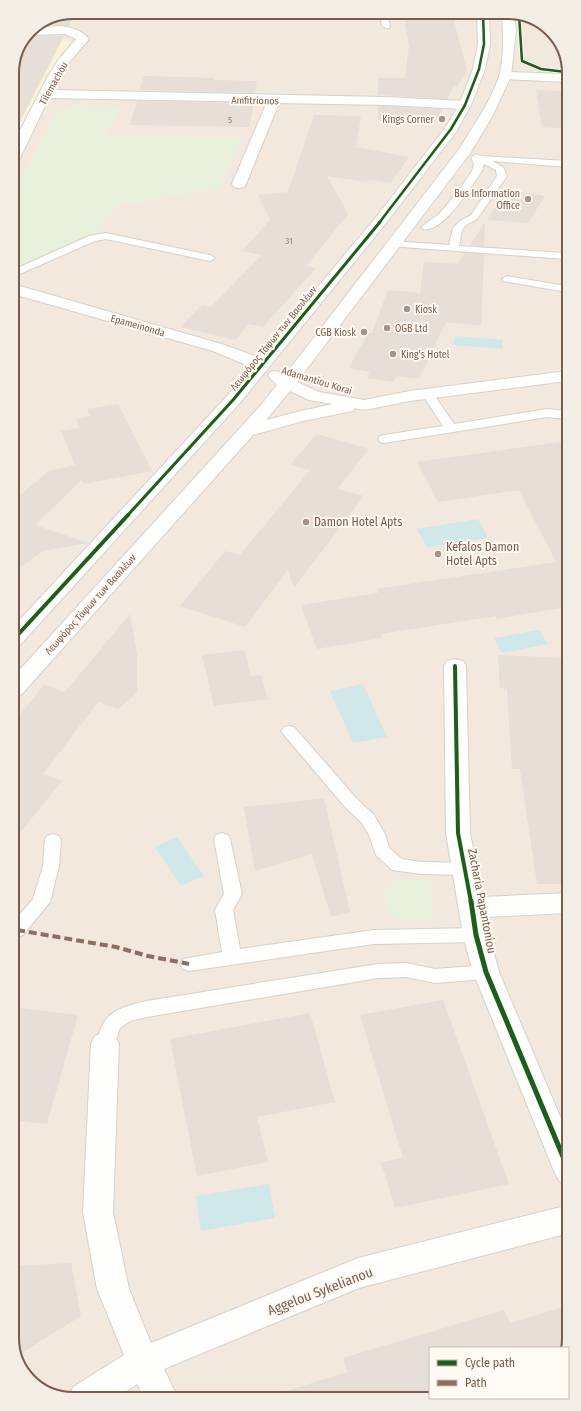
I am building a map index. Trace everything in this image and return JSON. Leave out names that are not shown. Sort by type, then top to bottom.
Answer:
[{"type":"main road","name":"Λεωφόρος Τάφων των Βασιλέων","points":[[19,634],[262,365],[382,219],[451,129],[474,87],[482,56],[484,38],[483,19]]},
{"type":"main road","name":"Λεωφόρος Τάφων των Βασιλέων","points":[[19,683],[247,431],[322,340],[406,227],[471,153],[505,76],[510,30],[508,19]]},
{"type":"main road","name":"Tilemachou","points":[[19,146],[63,62],[83,39],[77,34],[67,31],[40,31]]},
{"type":"main road","points":[[505,76],[562,78]]},
{"type":"main road","name":"Amfitrionos","points":[[46,94],[325,100],[465,105]]},
{"type":"main road","points":[[239,184],[274,100]]},
{"type":"main road","name":"Epameinonda","points":[[19,291],[219,348],[262,365]]},
{"type":"main road","name":"Adamantiou Korai","points":[[262,365],[291,378],[315,396],[364,405],[410,396],[562,377]]},
{"type":"main road","name":"Adamantiou Korai","points":[[291,378],[355,392],[410,396]]},
{"type":"main road","points":[[247,431],[312,414],[364,405]]},
{"type":"main road","name":"Zacharia Papantoniou","points":[[455,666],[458,833],[476,935],[486,972],[562,1154]]},
{"type":"main road","points":[[472,908],[562,903]]},
{"type":"main road","points":[[105,1044],[98,1212],[113,1289],[143,1362],[159,1392]]},
{"type":"main road","name":"Aggelou Sykelianou","points":[[95,1392],[143,1362],[358,1273],[562,1221]]},
{"type":"lane","points":[[384,19],[386,26]]},
{"type":"lane","points":[[471,153],[562,164]]},
{"type":"lane","points":[[426,227],[446,214],[477,171],[479,164],[471,153]]},
{"type":"lane","points":[[406,227],[449,229],[474,217],[502,176],[500,169],[471,153]]},
{"type":"lane","points":[[449,229],[454,248]]},
{"type":"lane","points":[[19,271],[93,238],[106,236],[210,258]]},
{"type":"lane","points":[[393,244],[562,256]]},
{"type":"lane","points":[[508,279],[562,288]]},
{"type":"lane","points":[[428,394],[450,428]]},
{"type":"lane","points":[[384,439],[547,413],[562,414]]},
{"type":"lane","points":[[289,731],[352,803],[368,819],[377,834],[382,851],[398,865],[421,868],[465,869]]},
{"type":"lane","points":[[222,839],[233,894],[224,910],[232,958]]},
{"type":"lane","points":[[19,928],[41,902],[51,866],[53,840]]},
{"type":"lane","points":[[189,964],[374,936],[476,935]]},
{"type":"lane","points":[[105,1044],[107,1030],[116,1019],[147,1009],[378,971],[406,970],[435,976],[486,972]]},
{"type":"shaded area","points":[[511,19],[528,23],[541,30],[551,40],[559,56],[562,73],[562,1339],[429,1347],[429,1392],[70,1392],[56,1389],[40,1381],[32,1374],[22,1355],[19,1338],[19,274],[88,243],[116,205],[219,187],[241,138],[104,136],[121,107],[58,111],[19,182],[19,130],[24,122],[19,122],[19,70],[21,59],[28,43],[35,35],[43,28],[63,20]]},
{"type":"green space","points":[[76,105],[121,107],[104,136],[241,138],[219,187],[116,205],[88,243],[19,274],[19,182],[58,111]]},
{"type":"green space","points":[[430,879],[434,919],[398,919],[387,912],[383,889],[394,880]]},
{"type":"sand","points":[[63,39],[71,41],[72,44],[25,121],[19,121],[19,70],[21,59],[31,40]]},
{"type":"water","points":[[455,336],[503,340],[502,349],[453,345]]},
{"type":"water","points":[[478,519],[488,538],[427,547],[417,529]]},
{"type":"water","points":[[539,630],[548,644],[502,653],[494,638]]},
{"type":"water","points":[[363,684],[387,737],[353,743],[330,691]]},
{"type":"water","points":[[177,837],[204,876],[181,886],[155,847]]},
{"type":"water","points":[[269,1184],[275,1218],[201,1231],[196,1196]]},
{"type":"building","points":[[71,19],[68,26],[48,26],[63,20]]},
{"type":"building","points":[[404,19],[454,19],[467,71],[457,87],[454,86],[447,99],[378,95],[378,78],[405,78],[409,46]]},
{"type":"building","points":[[34,36],[64,36],[19,123],[19,70],[22,56]]},
{"type":"building","points":[[144,76],[257,81],[255,93],[140,90]]},
{"type":"building","points":[[536,90],[562,91],[562,129],[542,127]]},
{"type":"building","points":[[137,101],[254,103],[249,127],[130,125]]},
{"type":"building","points":[[378,106],[442,109],[434,125],[378,120]]},
{"type":"building","points":[[314,115],[361,116],[356,147],[409,157],[391,183],[370,180],[367,182],[327,176],[348,214],[306,266],[316,268],[263,327],[249,324],[235,340],[180,327],[202,305],[211,307],[262,255],[242,251],[270,220],[258,195],[288,192]]},
{"type":"building","points":[[507,190],[545,196],[528,223],[487,220]]},
{"type":"building","points":[[485,222],[484,246],[470,245]]},
{"type":"building","points":[[465,253],[484,254],[481,326],[446,322],[419,379],[397,376],[394,382],[367,378],[370,372],[349,368],[368,333],[372,333],[388,290],[420,293],[424,262],[458,264]]},
{"type":"building","points":[[118,404],[152,471],[84,484],[82,479],[35,525],[89,543],[43,551],[19,568],[19,496],[49,471],[75,465],[61,431],[79,428],[76,419],[90,416],[87,409]]},
{"type":"building","points":[[317,434],[369,449],[337,489],[364,496],[294,588],[288,570],[245,627],[180,606],[225,551],[240,555],[310,470],[290,465]]},
{"type":"building","points":[[562,442],[562,608],[496,619],[496,616],[380,634],[382,638],[317,649],[301,605],[378,593],[376,589],[556,562],[519,490],[438,502],[417,462]]},
{"type":"building","points":[[130,614],[137,654],[137,693],[118,709],[98,702],[43,774],[62,781],[19,834],[19,716],[44,685],[65,692]]},
{"type":"building","points":[[244,650],[251,676],[261,675],[268,699],[214,706],[202,655]]},
{"type":"building","points":[[498,655],[562,658],[562,884],[537,884],[520,769],[512,769],[507,689],[500,688]]},
{"type":"building","points":[[324,798],[350,912],[331,917],[312,854],[255,871],[244,807]]},
{"type":"building","points":[[443,1000],[509,1184],[395,1208],[381,1162],[403,1158],[360,1015]]},
{"type":"building","points":[[19,1008],[78,1015],[47,1124],[19,1120]]},
{"type":"building","points":[[310,1013],[335,1102],[257,1117],[268,1162],[197,1176],[170,1039]]},
{"type":"building","points":[[71,1263],[81,1316],[21,1353],[19,1338],[19,1266]]},
{"type":"building","points":[[560,1308],[562,1313],[561,1347],[429,1347],[429,1392],[286,1392],[348,1372],[343,1358],[504,1310],[510,1323]]},
{"type":"marked path","points":[[19,930],[116,947],[148,956],[189,964]]},
{"type":"cycle path","points":[[19,633],[233,400],[382,219],[451,129],[465,105],[479,69],[484,44],[483,19]]},
{"type":"cycle path","points":[[519,20],[522,61],[541,69],[562,72]]},
{"type":"cycle path","points":[[455,666],[458,833],[476,935],[486,972],[562,1154]]},
{"type":"place","name":"Kings Corner","points":[[442,119]]},
{"type":"place","name":"Bus Information Office","points":[[528,199]]},
{"type":"place","name":"Kiosk","points":[[407,309]]},
{"type":"place","name":"OGB Ltd","points":[[387,328]]},
{"type":"place","name":"CGB Kiosk","points":[[364,332]]},
{"type":"place","name":"King's Hotel","points":[[393,354]]},
{"type":"place","name":"Damon Hotel Apts","points":[[306,522]]},
{"type":"place","name":"Kefalos Damon Hotel Apts","points":[[438,554]]}]
